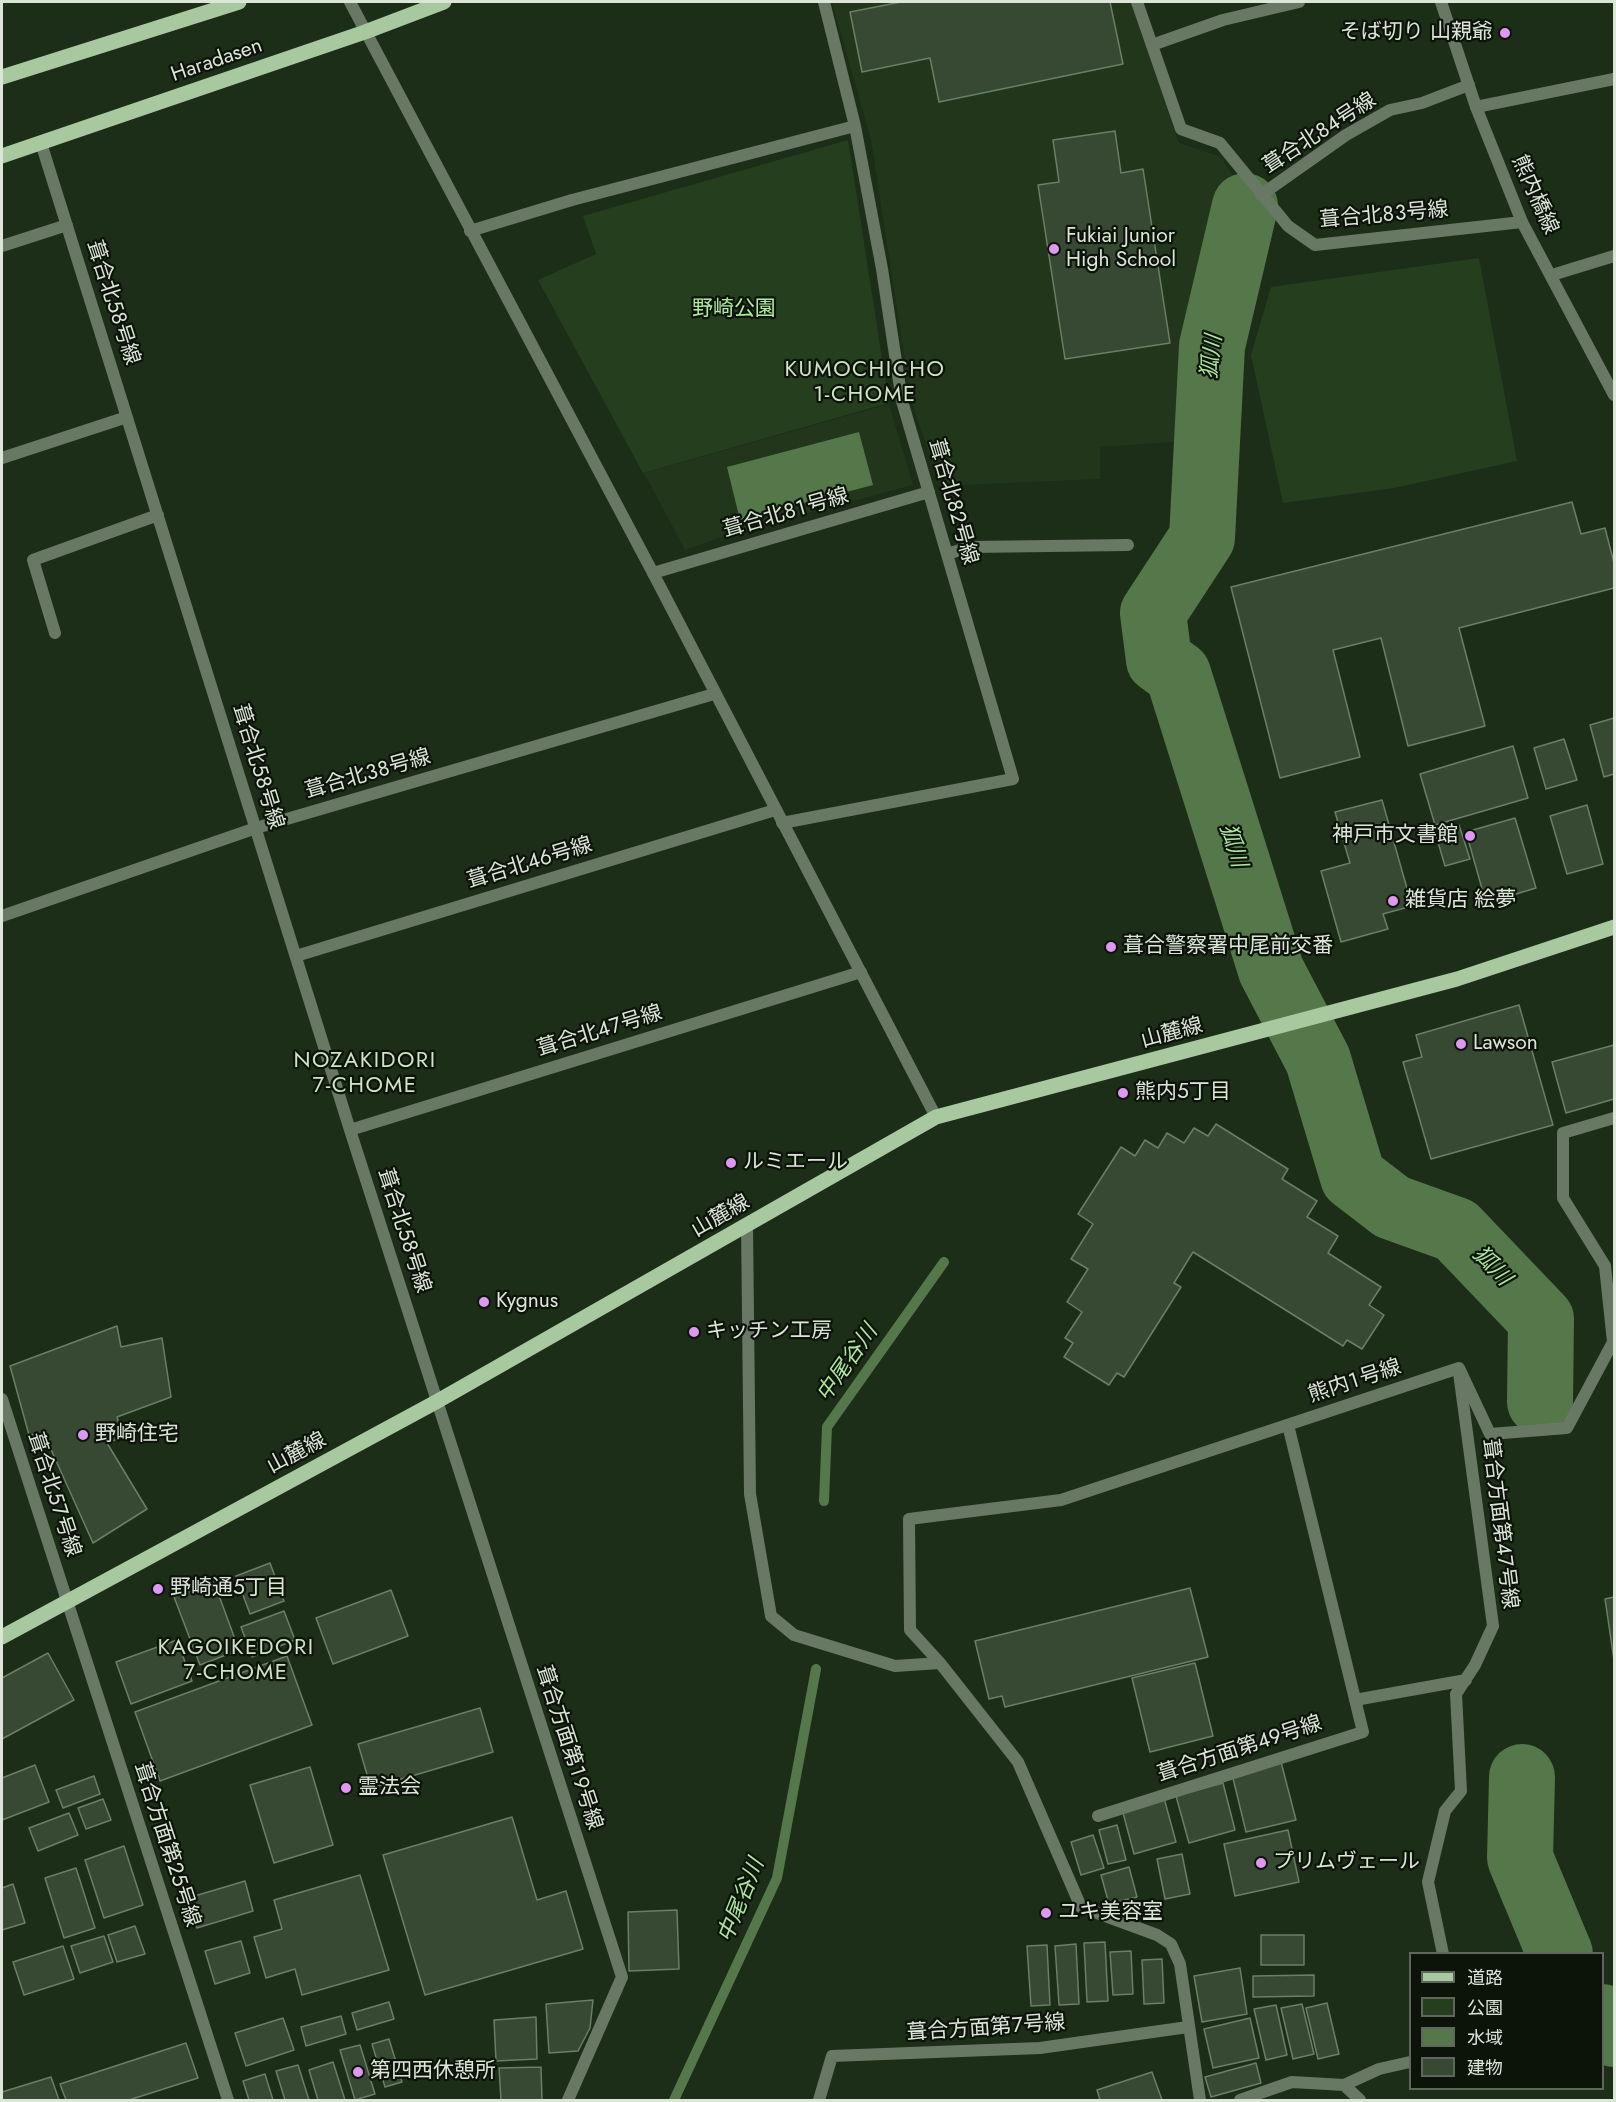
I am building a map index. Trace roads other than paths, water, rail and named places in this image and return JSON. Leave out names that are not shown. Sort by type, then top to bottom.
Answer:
[{"type":"main road","points":[[2,77],[239,2]]},
{"type":"main road","name":"Haradasen","points":[[2,156],[365,32],[444,2]]},
{"type":"main road","name":"山麓線","points":[[2,1637],[436,1402],[936,1118],[1457,979],[1614,927]]},
{"type":"street","points":[[350,2],[653,573],[936,1118]]},
{"type":"street","name":"葺合北８２号線","points":[[782,823],[1013,779],[902,401],[882,269],[855,126],[824,2]]},
{"type":"street","name":"葺合北８３号線","points":[[1137,2],[1181,129],[1220,143],[1288,226],[1315,245],[1521,222]]},
{"type":"street","points":[[1152,45],[1223,20],[1299,2]]},
{"type":"street","name":"熊内橋線","points":[[1441,2],[1476,107],[1521,222],[1552,275],[1614,396]]},
{"type":"street","points":[[1476,107],[1614,79]]},
{"type":"street","name":"葺合北８４号線","points":[[1261,195],[1346,135],[1390,110],[1422,103],[1469,85]]},
{"type":"street","points":[[470,231],[572,200],[855,126]]},
{"type":"street","name":"葺合北５８号線","points":[[41,143],[436,1402]]},
{"type":"street","points":[[2,246],[67,225]]},
{"type":"street","points":[[1552,275],[1614,256]]},
{"type":"street","points":[[2,458],[128,417]]},
{"type":"street","name":"葺合北８１号線","points":[[653,573],[929,492]]},
{"type":"street","points":[[55,633],[33,560],[158,515]]},
{"type":"street","points":[[947,554],[970,547],[1128,546]]},
{"type":"street","name":"葺合北３８号線","points":[[2,916],[256,828],[714,694]]},
{"type":"street","name":"葺合北４６号線","points":[[296,956],[775,810]]},
{"type":"street","name":"葺合北４７号線","points":[[350,1130],[861,972]]},
{"type":"street","points":[[1459,1368],[1490,1434],[1567,1428],[1614,1342],[1605,1266],[1563,1198],[1563,1133],[1614,1118]]},
{"type":"street","points":[[747,1226],[750,1494],[771,1616],[794,1635],[895,1666],[940,1664],[1018,1762],[1081,1907],[1157,1935],[1171,1944],[1180,1964],[1200,2100]]},
{"type":"street","name":"熊内１号線","points":[[940,1664],[910,1630],[909,1519],[1061,1500],[1459,1368]]},
{"type":"street","name":"葺合方面第４７号線","points":[[1443,1952],[1428,1882],[1445,1811],[1461,1791],[1456,1694],[1466,1680],[1493,1626],[1459,1368]]},
{"type":"street","name":"葺合北５７号線","points":[[2,1399],[7,1433],[67,1602]]},
{"type":"street","name":"葺合方面第１９号線","points":[[436,1402],[622,1977],[568,2100]]},
{"type":"street","name":"葺合方面第４９号線","points":[[1098,1816],[1363,1732],[1288,1425]]},
{"type":"street","name":"葺合方面第２５号線","points":[[67,1602],[228,2100]]},
{"type":"street","points":[[1356,1700],[1466,1680]]},
{"type":"street","name":"葺合方面第７号線","points":[[819,2100],[831,2056],[1040,2048],[1188,2027]]},
{"type":"street","points":[[1240,2100],[1292,2082],[1344,2085],[1379,2069],[1409,2062]]},
{"type":"street","points":[[1344,2085],[1360,2100]]},
{"type":"water","points":[[859,432],[873,485],[740,520],[727,467]]},
{"type":"waterway","name":"狐川","points":[[1245,206],[1212,346],[1202,538],[1153,613],[1159,660],[1178,674],[1271,970],[1318,1060],[1353,1177],[1392,1207],[1456,1230],[1541,1319],[1540,1402]]},
{"type":"waterway","name":"中尾谷川","points":[[824,1501],[827,1427],[944,1262]]},
{"type":"waterway","name":"中尾谷川","points":[[674,2100],[777,1878],[816,1669]]},
{"type":"waterway","points":[[1522,1777],[1520,1858],[1559,1952]]},
{"type":"waterway","points":[[1604,2020],[1614,2034]]},
{"type":"place","name":"そば切り 山親爺","points":[[1505,33]]},
{"type":"place","name":"Fukiai Junior High School","points":[[1054,249]]},
{"type":"place","name":"神戸市文書館","points":[[1470,836]]},
{"type":"place","name":"雑貨店 絵夢","points":[[1393,901]]},
{"type":"place","name":"葺合警察署中尾前交番","points":[[1111,947]]},
{"type":"place","name":"Lawson","points":[[1461,1044]]},
{"type":"place","name":"熊内5丁目","points":[[1123,1093]]},
{"type":"place","name":"ルミエール","points":[[731,1163]]},
{"type":"place","name":"Kygnus","points":[[484,1302]]},
{"type":"place","name":"キッチン工房","points":[[694,1332]]},
{"type":"place","name":"野崎住宅","points":[[83,1435]]},
{"type":"place","name":"野崎通5丁目","points":[[158,1589]]},
{"type":"place","name":"霊法会","points":[[346,1788]]},
{"type":"place","name":"プリムヴェール","points":[[1261,1863]]},
{"type":"place","name":"ユキ美容室","points":[[1046,1913]]},
{"type":"place","name":"第四西休憩所","points":[[358,2072]]},
{"type":"district","name":"KUMOCHICHO 1-CHOME","points":[[865,384]]},
{"type":"district","name":"NOZAKIDORI 7-CHOME","points":[[365,1074]]},
{"type":"district","name":"KAGOIKEDORI 7-CHOME","points":[[236,1662]]},
{"type":"park label","name":"野崎公園","points":[[734,310]]}]
